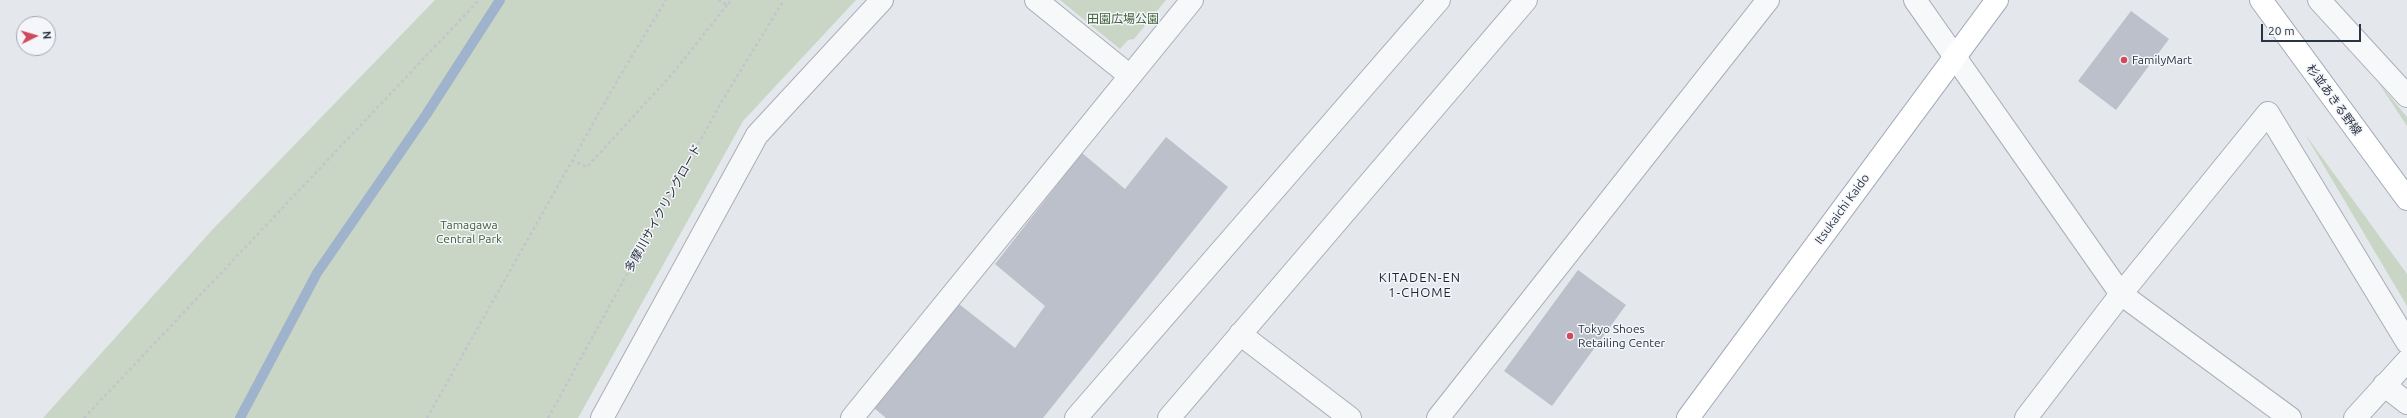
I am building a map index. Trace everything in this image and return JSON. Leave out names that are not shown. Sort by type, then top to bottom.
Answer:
[{"type":"main road","name":"Itsukaichi Kaido","points":[[1688,418],[1954,56],[1997,0]]},
{"type":"main road","name":"杉並あきる野線","points":[[2261,0],[2407,199]]},
{"type":"street","points":[[602,418],[757,135],[882,0]]},
{"type":"street","points":[[1036,0],[1130,76]]},
{"type":"street","points":[[852,418],[1192,0]]},
{"type":"street","points":[[1076,418],[1439,0]]},
{"type":"street","points":[[1169,418],[1462,78],[1526,0]]},
{"type":"street","points":[[1438,418],[1768,0]]},
{"type":"street","points":[[1915,0],[2121,294],[2290,418]]},
{"type":"street","points":[[2319,0],[2407,96]]},
{"type":"street","points":[[2026,418],[2121,294],[2268,113],[2407,342]]},
{"type":"street","points":[[1240,334],[1350,418]]},
{"type":"street","points":[[2355,418],[2407,361]]},
{"type":"street","points":[[2384,385],[2407,403]]},
{"type":"path","points":[[84,418],[479,0]]},
{"type":"path","points":[[427,418],[572,160],[666,0]]},
{"type":"path","points":[[718,0],[727,5]]},
{"type":"path","points":[[572,160],[587,167],[673,73],[732,0]]},
{"type":"path","name":"多摩川サイクリングロード","points":[[548,418],[722,101],[784,0]]},
{"type":"green space","name":"Tamagawa Central Park","points":[[435,0],[856,0],[743,121],[578,418],[43,418],[213,229]]},
{"type":"green space","name":"田園広場公園","points":[[1060,0],[1166,0],[1134,39],[1128,40],[1120,49]]},
{"type":"green space","points":[[2378,82],[2407,117],[2407,126]]},
{"type":"green space","points":[[2305,134],[2407,274],[2407,306]]},
{"type":"building","name":"FamilyMart","points":[[2131,11],[2169,39],[2116,110],[2078,81]]},
{"type":"building","points":[[1166,137],[1228,187],[1043,418],[886,418],[874,408],[959,304],[1015,348],[1045,306],[995,264],[1082,153],[1125,189]]},
{"type":"building","points":[[1578,270],[1626,305],[1552,406],[1504,371]]},
{"type":"waterway","points":[[240,418],[317,273],[426,115],[500,0]]},
{"type":"place","name":"FamilyMart","points":[[2124,60]]},
{"type":"place","name":"Tokyo Shoes Retailing Center","points":[[1570,336]]},
{"type":"district","name":"KITADEN-EN 1-CHOME","points":[[1420,286]]}]
